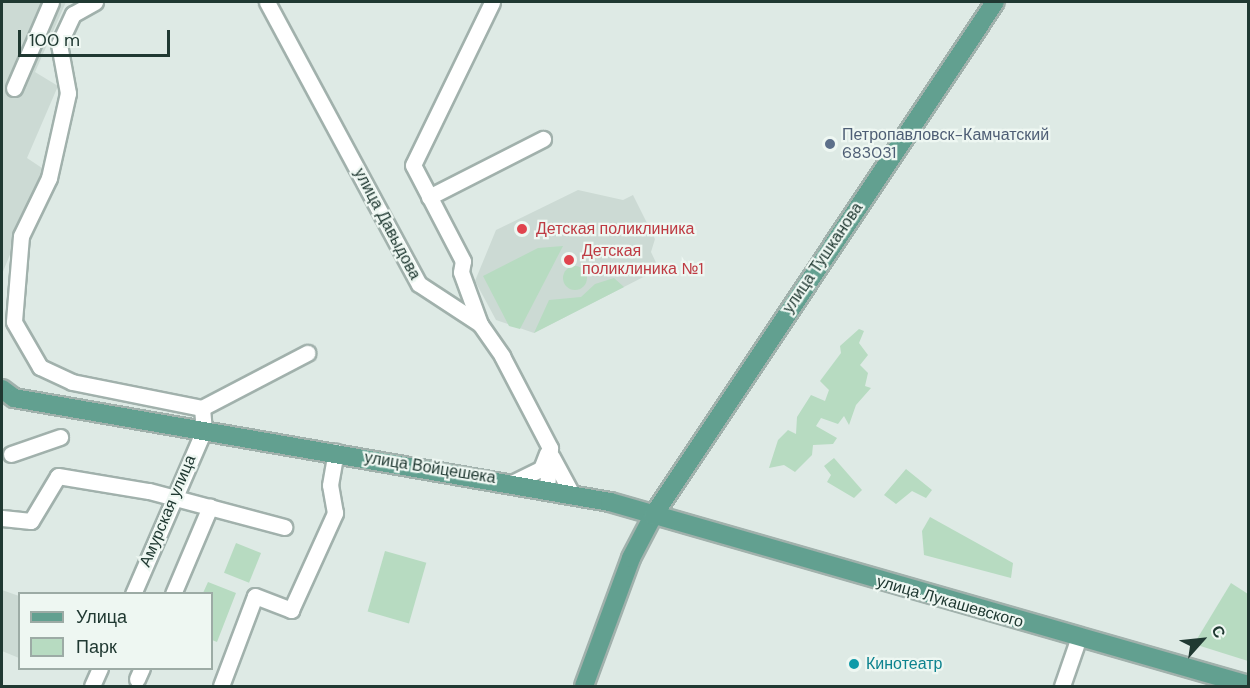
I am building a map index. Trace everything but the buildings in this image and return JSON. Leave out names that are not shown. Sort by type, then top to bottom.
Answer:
[{"type":"main road","name":"улица Тушканова","points":[[584,687],[631,558],[653,516],[995,2]]},
{"type":"main road","name":"улица Войцешека","points":[[5,395],[514,482],[572,494],[653,516]]},
{"type":"main road","name":"улица Лукашевского","points":[[653,516],[1248,685]]},
{"type":"street","points":[[14,88],[51,2]]},
{"type":"street","points":[[96,2],[73,14],[59,44],[68,81],[49,178],[19,247],[14,322],[22,344],[39,368],[72,382],[201,408],[307,353]]},
{"type":"street","name":"улица Давыдова","points":[[267,2],[419,284],[480,324],[550,448],[572,494]]},
{"type":"street","points":[[480,324],[461,272],[463,261],[413,165],[492,2]]},
{"type":"street","points":[[429,197],[543,139]]},
{"type":"street","points":[[201,408],[204,429]]},
{"type":"street","name":"Амурская улица","points":[[134,592],[204,429]]},
{"type":"street","points":[[11,454],[60,437]]},
{"type":"street","points":[[514,482],[541,469],[550,448]]},
{"type":"street","points":[[547,489],[550,448]]},
{"type":"street","points":[[221,687],[255,596],[291,610],[335,513],[330,485],[336,452]]},
{"type":"street","points":[[2,518],[31,521],[58,476],[174,497],[284,527]]},
{"type":"street","points":[[174,592],[210,507]]},
{"type":"street","points":[[1062,687],[1079,637]]},
{"type":"street","points":[[92,687],[100,670]]},
{"type":"shaded area","points":[[2,2],[66,2],[35,72],[58,86],[27,158],[45,170],[2,274]]},
{"type":"shaded area","name":"Детская поликлиника №1","points":[[578,190],[623,200],[633,195],[655,239],[651,252],[659,269],[534,333],[496,320],[475,281],[496,230]]},
{"type":"shaded area","points":[[2,590],[18,596],[18,658],[2,651]]},
{"type":"green space","points":[[563,246],[520,329],[509,326],[483,276],[538,248]]},
{"type":"green space","points":[[575,266],[584,269],[587,278],[584,287],[575,290],[566,287],[563,278],[566,269]]},
{"type":"green space","points":[[614,278],[624,287],[534,333],[549,300],[581,297],[595,284]]},
{"type":"green space","points":[[859,329],[864,331],[859,343],[868,355],[860,365],[868,373],[865,386],[871,388],[856,405],[849,425],[844,416],[838,424],[821,418],[816,426],[837,438],[833,444],[813,445],[812,455],[795,472],[784,465],[769,468],[778,440],[788,430],[796,434],[797,417],[811,395],[825,401],[829,390],[820,381],[841,353],[840,346]]},
{"type":"green space","points":[[834,458],[862,490],[854,498],[827,482],[831,475],[824,466]]},
{"type":"green space","points":[[906,469],[932,490],[926,498],[912,491],[896,504],[884,495]]},
{"type":"green space","points":[[930,517],[1013,563],[1011,578],[924,555],[922,531]]},
{"type":"green space","points":[[236,543],[261,553],[249,583],[224,573]]},
{"type":"green space","points":[[385,551],[426,563],[409,623],[368,612]]},
{"type":"green space","points":[[208,582],[236,593],[217,642],[213,640],[213,592],[203,592]]},
{"type":"green space","points":[[1231,583],[1248,594],[1248,661],[1194,644]]},
{"type":"place","name":"Петропавловск-Камчатский 683031","points":[[830,144]]},
{"type":"place","name":"Детская поликлиника","points":[[522,229]]},
{"type":"place","name":"Детская поликлиника №1","points":[[569,260]]},
{"type":"place","name":"Кинотеатр","points":[[854,664]]}]
